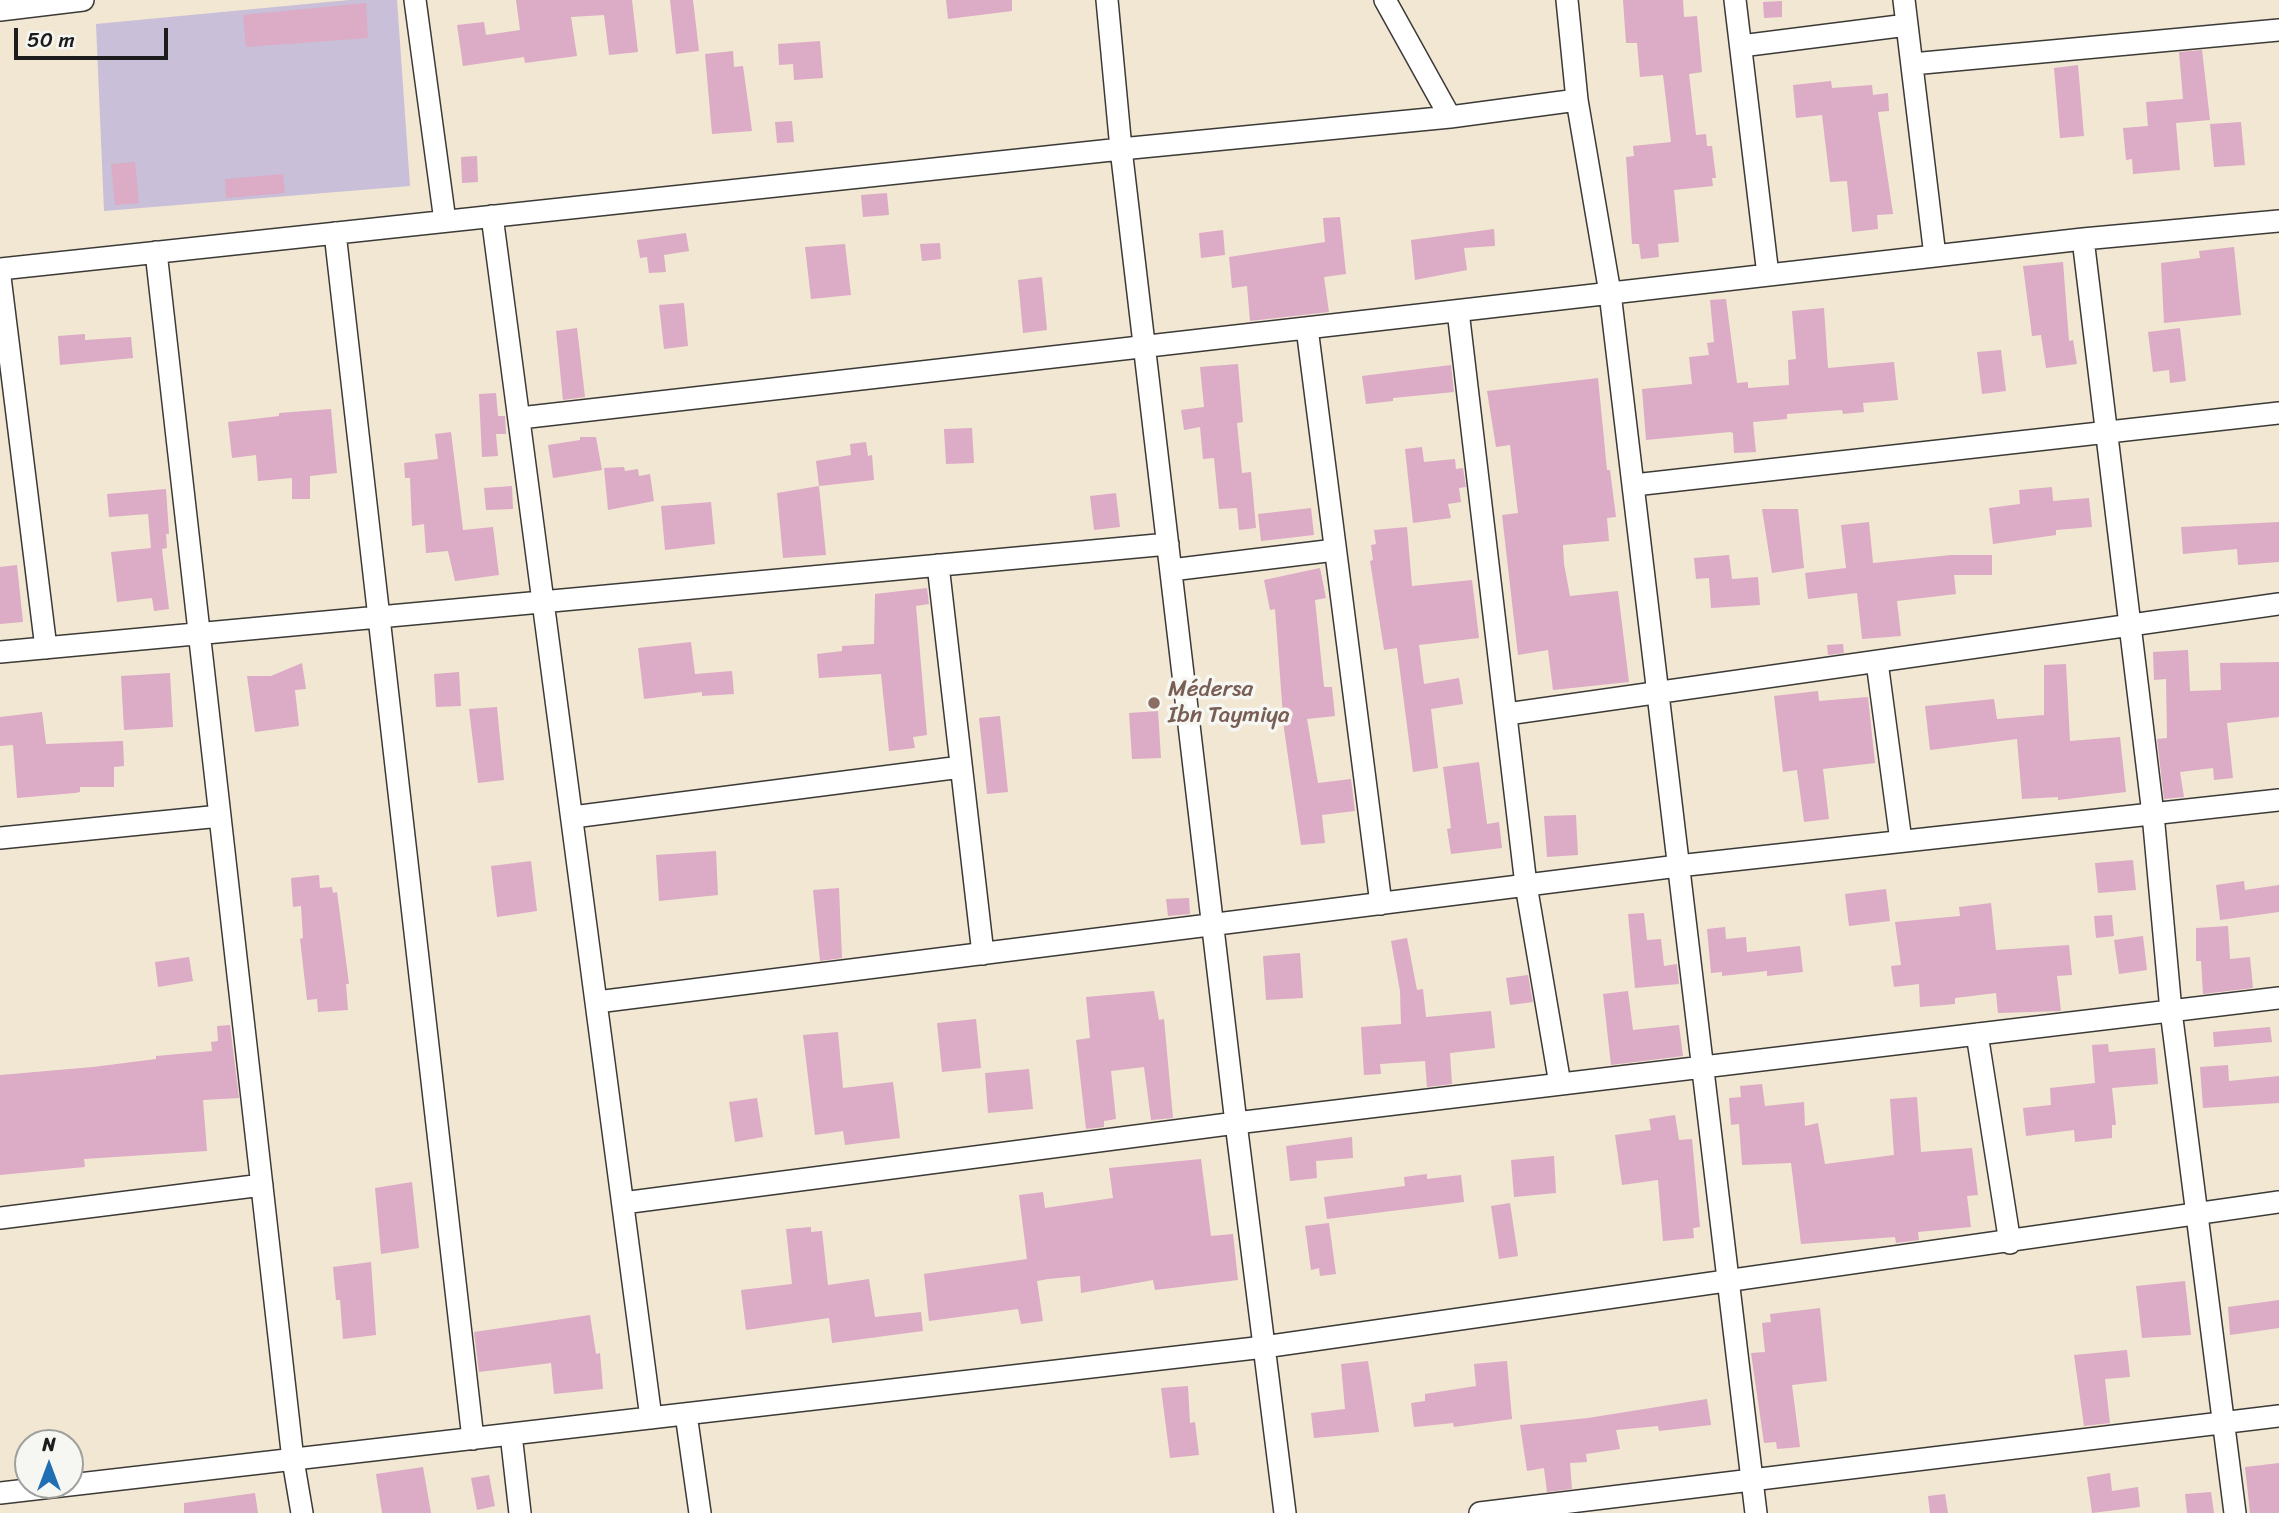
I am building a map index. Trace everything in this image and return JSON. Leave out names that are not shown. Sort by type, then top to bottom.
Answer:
[{"type":"street","points":[[0,10],[83,0]]},
{"type":"street","points":[[415,0],[445,221]]},
{"type":"street","points":[[1107,0],[1121,149],[1236,1124],[1285,1513]]},
{"type":"street","points":[[1385,0],[1450,117]]},
{"type":"street","points":[[1567,0],[1577,100],[1610,293],[1634,485],[1756,1513]]},
{"type":"street","points":[[1735,0],[1768,275]]},
{"type":"street","points":[[1904,0],[1935,256]]},
{"type":"street","points":[[1741,46],[1907,25]]},
{"type":"street","points":[[1912,64],[2279,30]]},
{"type":"street","points":[[0,269],[1121,149],[1450,117],[1577,100]]},
{"type":"street","points":[[492,216],[651,1418]]},
{"type":"street","points":[[520,418],[2083,239],[2279,221]]},
{"type":"street","points":[[335,233],[473,1439]]},
{"type":"street","points":[[2083,239],[2153,814],[2171,1011],[2235,1513]]},
{"type":"street","points":[[156,252],[293,1460],[302,1513]]},
{"type":"street","points":[[0,277],[46,648]]},
{"type":"street","points":[[1458,311],[1526,885],[1560,1084]]},
{"type":"street","points":[[1307,328],[1381,904]]},
{"type":"street","points":[[1634,485],[2279,413]]},
{"type":"street","points":[[0,652],[1168,544]]},
{"type":"street","points":[[1171,570],[1335,550]]},
{"type":"street","points":[[937,565],[983,954]]},
{"type":"street","points":[[1507,714],[2279,604]]},
{"type":"street","points":[[1877,662],[1901,841]]},
{"type":"street","points":[[573,817],[961,767]]},
{"type":"street","points":[[597,1002],[1678,866],[2279,800]]},
{"type":"street","points":[[0,838],[220,816]]},
{"type":"street","points":[[623,1203],[1236,1124],[2279,998]]},
{"type":"street","points":[[1977,1034],[2010,1243]]},
{"type":"street","points":[[0,1218],[262,1185]]},
{"type":"street","points":[[0,1493],[1264,1347],[2010,1243],[2197,1212],[2279,1202]]},
{"type":"street","points":[[686,1414],[700,1513]]},
{"type":"street","points":[[1480,1513],[2279,1416]]},
{"type":"street","points":[[511,1434],[520,1513]]},
{"type":"shaded area","points":[[349,0],[397,0],[410,186],[104,211],[96,24]]},
{"type":"building","points":[[516,0],[632,0],[638,52],[609,55],[604,15],[571,17],[577,56],[525,63],[524,57],[463,66],[457,25],[484,22],[486,35],[520,30]]},
{"type":"building","points":[[670,0],[693,0],[699,51],[676,54]]},
{"type":"building","points":[[946,0],[1012,0],[1012,11],[948,19]]},
{"type":"building","points":[[1623,0],[1683,0],[1684,17],[1697,16],[1702,72],[1689,74],[1696,135],[1706,134],[1707,146],[1712,146],[1716,178],[1712,178],[1713,186],[1674,190],[1679,242],[1658,244],[1659,257],[1641,259],[1639,244],[1632,244],[1626,157],[1634,156],[1633,146],[1671,142],[1663,75],[1640,77],[1637,43],[1626,43]]},
{"type":"building","points":[[1782,1],[1782,17],[1764,18],[1763,2]]},
{"type":"building","points":[[366,3],[368,38],[246,47],[243,15]]},
{"type":"building","points":[[820,41],[823,78],[794,80],[793,64],[779,65],[778,44]]},
{"type":"building","points":[[2202,50],[2210,120],[2176,123],[2180,170],[2133,174],[2132,159],[2126,160],[2123,128],[2148,126],[2146,102],[2183,99],[2179,52]]},
{"type":"building","points":[[733,51],[734,67],[743,66],[752,131],[712,134],[705,54]]},
{"type":"building","points":[[2078,65],[2084,136],[2060,138],[2054,68]]},
{"type":"building","points":[[1831,81],[1832,88],[1872,85],[1873,95],[1888,93],[1889,111],[1878,112],[1893,214],[1877,215],[1878,229],[1852,232],[1847,181],[1830,182],[1822,115],[1796,118],[1793,85]]},
{"type":"building","points":[[792,121],[794,142],[777,143],[775,122]]},
{"type":"building","points":[[2241,122],[2245,165],[2214,167],[2210,124]]},
{"type":"building","points":[[477,156],[478,182],[462,183],[461,157]]},
{"type":"building","points":[[135,162],[139,203],[115,205],[111,164]]},
{"type":"building","points":[[283,174],[285,193],[226,198],[225,179]]},
{"type":"building","points":[[887,193],[889,215],[863,217],[861,195]]},
{"type":"building","points":[[1340,217],[1346,274],[1324,277],[1329,312],[1250,321],[1247,286],[1232,288],[1229,257],[1325,242],[1323,218]]},
{"type":"building","points":[[1494,229],[1495,246],[1464,248],[1467,270],[1415,280],[1411,240]]},
{"type":"building","points":[[1223,230],[1225,255],[1201,258],[1199,233]]},
{"type":"building","points":[[686,233],[689,251],[664,255],[666,272],[649,273],[647,257],[640,258],[637,240]]},
{"type":"building","points":[[940,243],[941,259],[922,261],[920,244]]},
{"type":"building","points":[[845,244],[851,295],[811,299],[805,247]]},
{"type":"building","points":[[2234,247],[2241,315],[2164,323],[2161,263],[2200,258],[2199,251]]},
{"type":"building","points":[[2063,262],[2069,341],[2073,340],[2077,364],[2046,368],[2041,335],[2032,336],[2023,266]]},
{"type":"building","points":[[1042,277],[1047,330],[1023,333],[1018,280]]},
{"type":"building","points":[[1726,299],[1737,383],[1748,382],[1748,388],[1789,385],[1788,360],[1796,359],[1792,311],[1824,308],[1828,368],[1894,362],[1898,400],[1863,403],[1864,412],[1843,414],[1842,410],[1787,414],[1787,419],[1753,422],[1756,452],[1734,453],[1733,433],[1730,432],[1646,440],[1642,389],[1692,384],[1689,357],[1709,355],[1707,343],[1714,342],[1710,300]]},
{"type":"building","points":[[684,303],[688,346],[664,349],[659,305]]},
{"type":"building","points":[[577,328],[585,397],[563,400],[556,331]]},
{"type":"building","points":[[2180,328],[2186,381],[2170,383],[2169,370],[2153,372],[2148,332]]},
{"type":"building","points":[[85,334],[85,340],[131,337],[133,358],[60,365],[58,336]]},
{"type":"building","points":[[2001,350],[2006,391],[1982,394],[1977,352]]},
{"type":"building","points":[[1238,364],[1243,422],[1237,423],[1242,473],[1251,472],[1256,528],[1239,530],[1237,508],[1219,509],[1214,458],[1203,459],[1200,427],[1184,430],[1181,410],[1204,407],[1200,367]]},
{"type":"building","points":[[1451,365],[1454,392],[1393,398],[1393,401],[1366,404],[1362,376]]},
{"type":"building","points":[[1598,378],[1607,470],[1610,470],[1616,517],[1607,518],[1609,541],[1563,545],[1564,564],[1570,596],[1618,591],[1629,682],[1553,690],[1548,650],[1518,655],[1502,515],[1518,513],[1510,445],[1496,447],[1487,391]]},
{"type":"building","points":[[496,393],[498,416],[505,416],[506,434],[496,434],[498,456],[482,457],[479,394]]},
{"type":"building","points":[[331,409],[337,473],[310,476],[310,499],[292,499],[292,478],[258,481],[256,455],[232,458],[228,422],[279,416],[279,413]]},
{"type":"building","points":[[972,428],[974,463],[946,464],[944,429]]},
{"type":"building","points":[[451,432],[463,530],[493,527],[499,575],[455,581],[448,551],[426,553],[424,524],[412,526],[410,478],[405,478],[404,463],[438,459],[435,434]]},
{"type":"building","points":[[580,437],[596,437],[602,470],[553,478],[548,445],[580,440]]},
{"type":"building","points":[[866,442],[868,456],[872,455],[874,480],[819,486],[816,461],[851,455],[850,444]]},
{"type":"building","points":[[1422,447],[1424,462],[1455,459],[1456,469],[1463,468],[1466,487],[1459,488],[1461,502],[1448,504],[1451,518],[1413,523],[1405,449]]},
{"type":"building","points":[[624,467],[625,471],[638,469],[639,476],[650,474],[654,501],[608,510],[604,468]]},
{"type":"building","points":[[512,486],[513,509],[486,510],[484,488]]},
{"type":"building","points":[[819,486],[826,555],[783,558],[777,493]]},
{"type":"building","points":[[2052,487],[2053,501],[2089,498],[2092,527],[2056,530],[2056,535],[1993,544],[1989,508],[2020,504],[2019,490]]},
{"type":"building","points":[[166,489],[169,534],[166,534],[167,548],[162,549],[169,609],[154,611],[152,598],[117,602],[111,552],[151,548],[148,514],[109,517],[107,494]]},
{"type":"building","points":[[1116,493],[1120,527],[1094,530],[1090,496]]},
{"type":"building","points":[[711,502],[715,544],[665,550],[661,506]]},
{"type":"building","points":[[1311,508],[1314,535],[1261,541],[1258,514]]},
{"type":"building","points":[[1762,509],[1798,509],[1804,568],[1772,573]]},
{"type":"building","points":[[1869,522],[1873,563],[1951,555],[1992,555],[1992,575],[1954,575],[1956,594],[1897,601],[1901,636],[1862,639],[1857,593],[1808,599],[1805,573],[1846,568],[1841,525]]},
{"type":"building","points":[[2279,522],[2279,562],[2238,565],[2237,549],[2183,554],[2181,527]]},
{"type":"building","points":[[1407,527],[1412,586],[1472,580],[1479,638],[1419,645],[1424,684],[1459,678],[1463,704],[1431,709],[1438,768],[1413,772],[1397,648],[1384,650],[1370,561],[1373,560],[1371,545],[1376,544],[1374,530]]},
{"type":"building","points":[[1729,555],[1732,579],[1758,577],[1760,605],[1711,608],[1709,578],[1696,579],[1694,558]]},
{"type":"building","points":[[17,565],[23,622],[0,624],[0,567]]},
{"type":"building","points":[[1320,568],[1326,598],[1315,600],[1324,687],[1332,687],[1335,716],[1307,719],[1318,783],[1351,779],[1355,811],[1322,815],[1325,843],[1301,845],[1284,729],[1275,609],[1270,610],[1264,580]]},
{"type":"building","points":[[927,588],[929,604],[916,606],[927,735],[913,737],[915,748],[889,751],[881,674],[819,678],[817,654],[842,651],[842,646],[874,644],[875,594]]},
{"type":"building","points":[[691,642],[695,674],[732,671],[734,694],[702,696],[702,692],[644,699],[638,648]]},
{"type":"building","points":[[1843,644],[1844,653],[1828,655],[1827,645]]},
{"type":"building","points":[[2188,650],[2190,691],[2221,690],[2220,663],[2279,662],[2279,717],[2227,723],[2233,778],[2214,780],[2213,768],[2180,772],[2184,797],[2164,799],[2157,739],[2167,738],[2166,679],[2154,680],[2153,652]]},
{"type":"building","points":[[302,663],[306,689],[295,690],[299,726],[255,732],[247,676],[271,676]]},
{"type":"building","points":[[2066,664],[2070,741],[2120,737],[2126,792],[2058,800],[2058,797],[2022,799],[2017,739],[1930,750],[1925,706],[1994,699],[1997,719],[2044,715],[2044,665]]},
{"type":"building","points":[[459,672],[461,706],[436,707],[434,674]]},
{"type":"building","points":[[170,673],[173,727],[124,730],[121,676]]},
{"type":"building","points":[[1818,691],[1819,701],[1868,697],[1875,763],[1823,769],[1829,819],[1804,822],[1797,770],[1783,772],[1774,696]]},
{"type":"building","points":[[497,707],[504,780],[478,783],[469,709]]},
{"type":"building","points":[[1158,711],[1161,758],[1132,759],[1129,713]]},
{"type":"building","points":[[42,712],[46,744],[123,741],[124,766],[114,767],[114,787],[80,787],[80,792],[75,793],[17,798],[13,745],[0,746],[0,717]]},
{"type":"building","points":[[1000,716],[1008,792],[987,794],[979,718]]},
{"type":"building","points":[[1479,762],[1487,824],[1499,822],[1502,848],[1451,854],[1447,829],[1451,828],[1443,767]]},
{"type":"building","points":[[1576,815],[1578,855],[1547,857],[1544,816]]},
{"type":"building","points":[[716,851],[718,895],[659,901],[656,855]]},
{"type":"building","points":[[2133,860],[2136,890],[2098,893],[2095,863]]},
{"type":"building","points":[[531,861],[537,911],[497,917],[491,866]]},
{"type":"building","points":[[319,875],[320,888],[332,887],[333,893],[337,892],[349,984],[346,984],[348,1010],[318,1012],[317,999],[307,1000],[300,939],[303,938],[301,906],[293,907],[291,878]]},
{"type":"building","points":[[2244,881],[2245,890],[2279,885],[2279,912],[2220,920],[2216,885]]},
{"type":"building","points":[[839,888],[842,958],[820,961],[813,890]]},
{"type":"building","points":[[1886,889],[1890,921],[1849,926],[1845,894]]},
{"type":"building","points":[[1189,898],[1190,914],[1168,916],[1166,899]]},
{"type":"building","points":[[1991,903],[1996,950],[2069,945],[2072,975],[2057,976],[2061,1011],[1998,1013],[1996,993],[1955,998],[1955,1004],[1920,1007],[1919,984],[1894,987],[1891,966],[1901,965],[1895,922],[1960,916],[1959,907]]},
{"type":"building","points":[[1644,913],[1647,940],[1661,939],[1664,966],[1677,964],[1679,984],[1635,988],[1628,914]]},
{"type":"building","points":[[2112,915],[2114,936],[2096,938],[2094,916]]},
{"type":"building","points":[[2228,926],[2230,959],[2250,957],[2253,988],[2203,994],[2201,961],[2196,961],[2196,928]]},
{"type":"building","points":[[1725,927],[1726,939],[1746,937],[1747,952],[1800,946],[1803,972],[1767,976],[1767,971],[1722,976],[1722,972],[1711,973],[1707,929]]},
{"type":"building","points":[[2143,936],[2147,970],[2119,974],[2114,940]]},
{"type":"building","points":[[1407,938],[1417,990],[1423,989],[1426,1017],[1491,1011],[1495,1048],[1450,1053],[1452,1084],[1427,1087],[1425,1061],[1380,1064],[1381,1074],[1364,1075],[1361,1027],[1401,1024],[1400,991],[1391,941]]},
{"type":"building","points":[[1300,953],[1303,998],[1266,1000],[1263,956]]},
{"type":"building","points":[[189,957],[193,981],[158,987],[155,962]]},
{"type":"building","points":[[1528,975],[1533,1002],[1510,1005],[1506,978]]},
{"type":"building","points":[[1154,991],[1159,1020],[1164,1019],[1173,1118],[1151,1120],[1144,1067],[1111,1071],[1116,1119],[1104,1121],[1104,1127],[1086,1129],[1076,1040],[1090,1038],[1086,997]]},
{"type":"building","points":[[1628,991],[1633,1030],[1679,1025],[1683,1056],[1611,1065],[1603,994]]},
{"type":"building","points":[[976,1019],[981,1068],[942,1072],[937,1023]]},
{"type":"building","points":[[230,1025],[239,1098],[203,1100],[207,1151],[84,1159],[85,1167],[0,1175],[0,1075],[93,1067],[156,1059],[156,1056],[212,1051],[211,1042],[218,1041],[217,1026]]},
{"type":"building","points":[[2270,1027],[2272,1042],[2214,1047],[2213,1032]]},
{"type":"building","points":[[838,1032],[843,1088],[893,1082],[900,1138],[845,1145],[843,1131],[815,1135],[803,1035]]},
{"type":"building","points":[[2108,1044],[2109,1052],[2155,1048],[2158,1084],[2112,1088],[2116,1125],[2112,1125],[2112,1138],[2075,1142],[2074,1130],[2026,1136],[2023,1108],[2051,1105],[2050,1088],[2095,1083],[2092,1045]]},
{"type":"building","points":[[2228,1065],[2229,1081],[2279,1076],[2279,1103],[2203,1108],[2200,1067]]},
{"type":"building","points":[[1029,1069],[1033,1109],[988,1113],[985,1073]]},
{"type":"building","points":[[1762,1084],[1765,1106],[1804,1102],[1805,1126],[1818,1123],[1825,1164],[1894,1155],[1890,1099],[1917,1097],[1921,1152],[1972,1148],[1978,1195],[1967,1196],[1971,1227],[1918,1232],[1919,1240],[1896,1243],[1895,1237],[1801,1244],[1791,1163],[1742,1165],[1739,1124],[1731,1125],[1729,1098],[1741,1097],[1740,1086]]},
{"type":"building","points":[[757,1098],[763,1137],[735,1142],[729,1102]]},
{"type":"building","points":[[1675,1115],[1679,1140],[1692,1139],[1700,1227],[1693,1228],[1694,1238],[1663,1241],[1658,1180],[1622,1185],[1615,1135],[1651,1130],[1649,1119]]},
{"type":"building","points":[[1352,1137],[1353,1158],[1316,1161],[1317,1178],[1290,1181],[1286,1146]]},
{"type":"building","points":[[1554,1156],[1556,1193],[1514,1197],[1511,1160]]},
{"type":"building","points":[[1201,1159],[1211,1236],[1233,1234],[1238,1280],[1155,1290],[1153,1280],[1081,1293],[1080,1276],[1048,1279],[1037,1281],[1043,1321],[1021,1324],[1018,1309],[929,1321],[924,1274],[1027,1259],[1019,1195],[1043,1192],[1045,1208],[1113,1198],[1109,1168]]},
{"type":"building","points":[[1427,1174],[1427,1179],[1461,1175],[1464,1202],[1327,1219],[1324,1197],[1405,1186],[1404,1177]]},
{"type":"building","points":[[412,1182],[419,1248],[381,1254],[375,1188]]},
{"type":"building","points":[[1510,1203],[1518,1256],[1499,1259],[1491,1206]]},
{"type":"building","points":[[1329,1223],[1336,1274],[1320,1276],[1319,1268],[1311,1270],[1305,1226]]},
{"type":"building","points":[[811,1227],[811,1232],[822,1231],[828,1285],[869,1279],[875,1317],[921,1312],[923,1331],[832,1343],[829,1318],[746,1330],[741,1290],[792,1284],[786,1229]]},
{"type":"building","points":[[371,1262],[376,1335],[343,1339],[340,1300],[336,1300],[333,1267]]},
{"type":"building","points":[[2185,1281],[2191,1335],[2142,1338],[2136,1286]]},
{"type":"building","points":[[2279,1300],[2279,1328],[2230,1335],[2228,1307]]},
{"type":"building","points":[[1820,1308],[1827,1381],[1792,1385],[1800,1447],[1777,1449],[1776,1442],[1764,1443],[1751,1353],[1765,1352],[1762,1323],[1771,1322],[1770,1314]]},
{"type":"building","points":[[590,1315],[596,1354],[600,1353],[603,1389],[554,1394],[551,1363],[479,1372],[474,1332]]},
{"type":"building","points":[[2127,1350],[2130,1377],[2105,1379],[2110,1423],[2084,1426],[2074,1355]]},
{"type":"building","points":[[1368,1361],[1379,1432],[1314,1438],[1311,1413],[1345,1409],[1341,1364]]},
{"type":"building","points":[[1507,1361],[1512,1419],[1454,1427],[1453,1423],[1414,1427],[1411,1403],[1425,1401],[1425,1394],[1476,1386],[1474,1364]]},
{"type":"building","points":[[1188,1386],[1190,1423],[1195,1422],[1199,1455],[1170,1458],[1161,1388]]},
{"type":"building","points":[[1707,1399],[1711,1425],[1659,1431],[1658,1426],[1616,1430],[1620,1449],[1586,1454],[1587,1462],[1570,1463],[1572,1489],[1547,1492],[1544,1468],[1527,1471],[1520,1425],[1588,1418]]},
{"type":"building","points":[[2279,1463],[2279,1513],[2250,1513],[2245,1467]]},
{"type":"building","points":[[423,1467],[431,1513],[382,1513],[376,1474]]},
{"type":"building","points":[[2110,1473],[2112,1491],[2138,1487],[2140,1507],[2092,1513],[2087,1477]]},
{"type":"building","points":[[489,1475],[495,1506],[477,1510],[471,1478]]},
{"type":"building","points":[[2211,1492],[2214,1513],[2187,1513],[2185,1494]]},
{"type":"building","points":[[255,1493],[258,1513],[184,1513],[184,1503]]},
{"type":"building","points":[[1945,1494],[1948,1513],[1930,1513],[1928,1496]]},
{"type":"place","name":"Médersa Ibn Taymiya","points":[[1154,703]]}]
